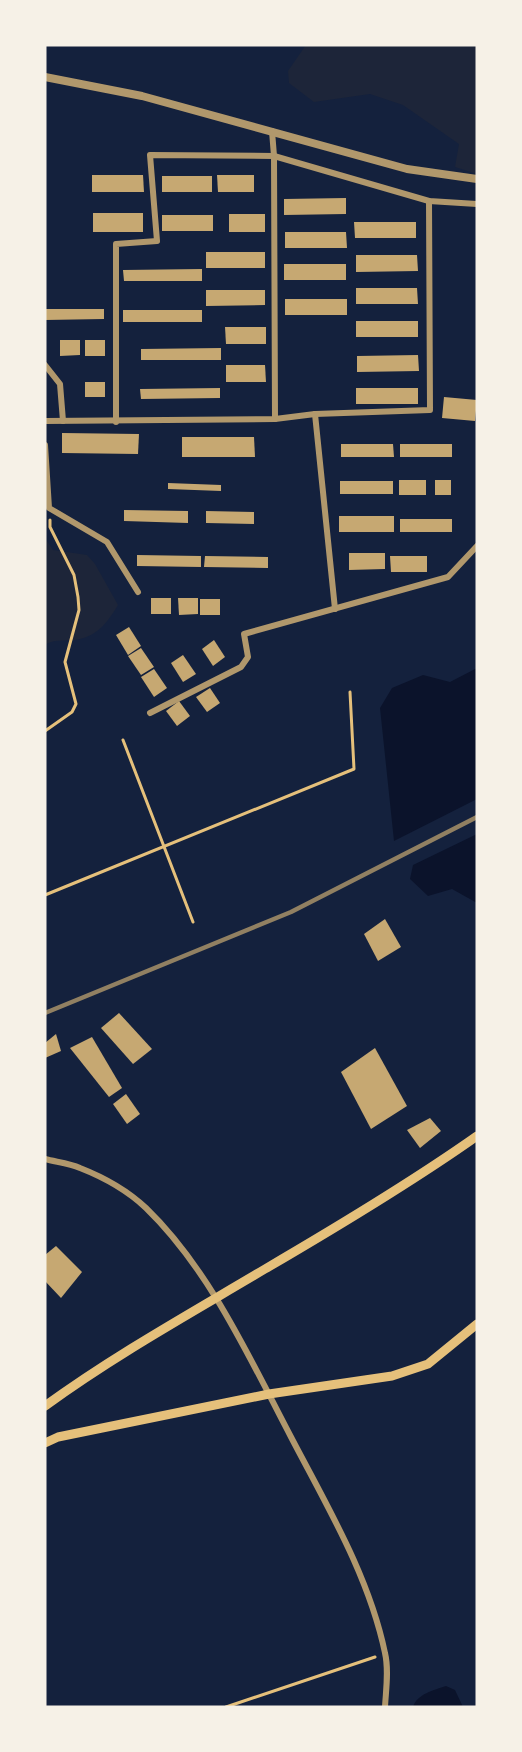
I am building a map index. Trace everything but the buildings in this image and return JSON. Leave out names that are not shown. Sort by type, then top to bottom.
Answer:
[{"type":"main road","points":[[45,1406],[75,1384],[160,1330],[436,1165],[477,1136]]},
{"type":"main road","points":[[45,1443],[58,1437],[269,1394],[392,1376],[428,1364],[477,1324]]},
{"type":"street","points":[[45,77],[142,96],[406,170],[477,179]]},
{"type":"street","points":[[272,131],[274,156],[274,419]]},
{"type":"street","points":[[116,422],[116,244],[157,241],[150,154],[274,156],[429,201],[477,204]]},
{"type":"street","points":[[45,421],[274,419],[315,414],[430,410],[429,201]]},
{"type":"street","points":[[45,365],[60,384],[63,421]]},
{"type":"street","points":[[315,414],[335,609]]},
{"type":"street","points":[[45,445],[49,508],[107,542],[138,592]]},
{"type":"street","points":[[150,713],[241,667],[248,657],[244,634],[448,577],[477,546]]},
{"type":"street","points":[[45,1159],[79,1167],[111,1184],[144,1206],[169,1232],[230,1322],[336,1523],[370,1597],[388,1668],[385,1707]]},
{"type":"path","points":[[45,731],[72,712],[76,704],[65,662],[79,610],[74,575],[50,527],[49,508]]},
{"type":"path","points":[[45,895],[354,769],[350,692]]},
{"type":"path","points":[[123,740],[193,922]]},
{"type":"path","points":[[226,1707],[386,1654]]},
{"type":"shaded area","points":[[306,45],[477,45],[477,174],[455,167],[459,144],[403,105],[370,94],[314,102],[289,83],[288,71]]},
{"type":"shaded area","points":[[45,538],[53,550],[87,555],[95,564],[118,605],[95,633],[82,639],[55,641],[45,645]]},
{"type":"shaded area","points":[[477,668],[477,799],[394,841],[380,708],[392,688],[423,675],[450,682]]},
{"type":"shaded area","points":[[477,834],[477,903],[452,889],[428,896],[410,879],[413,865]]},
{"type":"shaded area","points":[[446,1686],[455,1690],[463,1707],[413,1707],[422,1696]]},
{"type":"railway","points":[[45,1013],[291,912],[477,817]]}]
